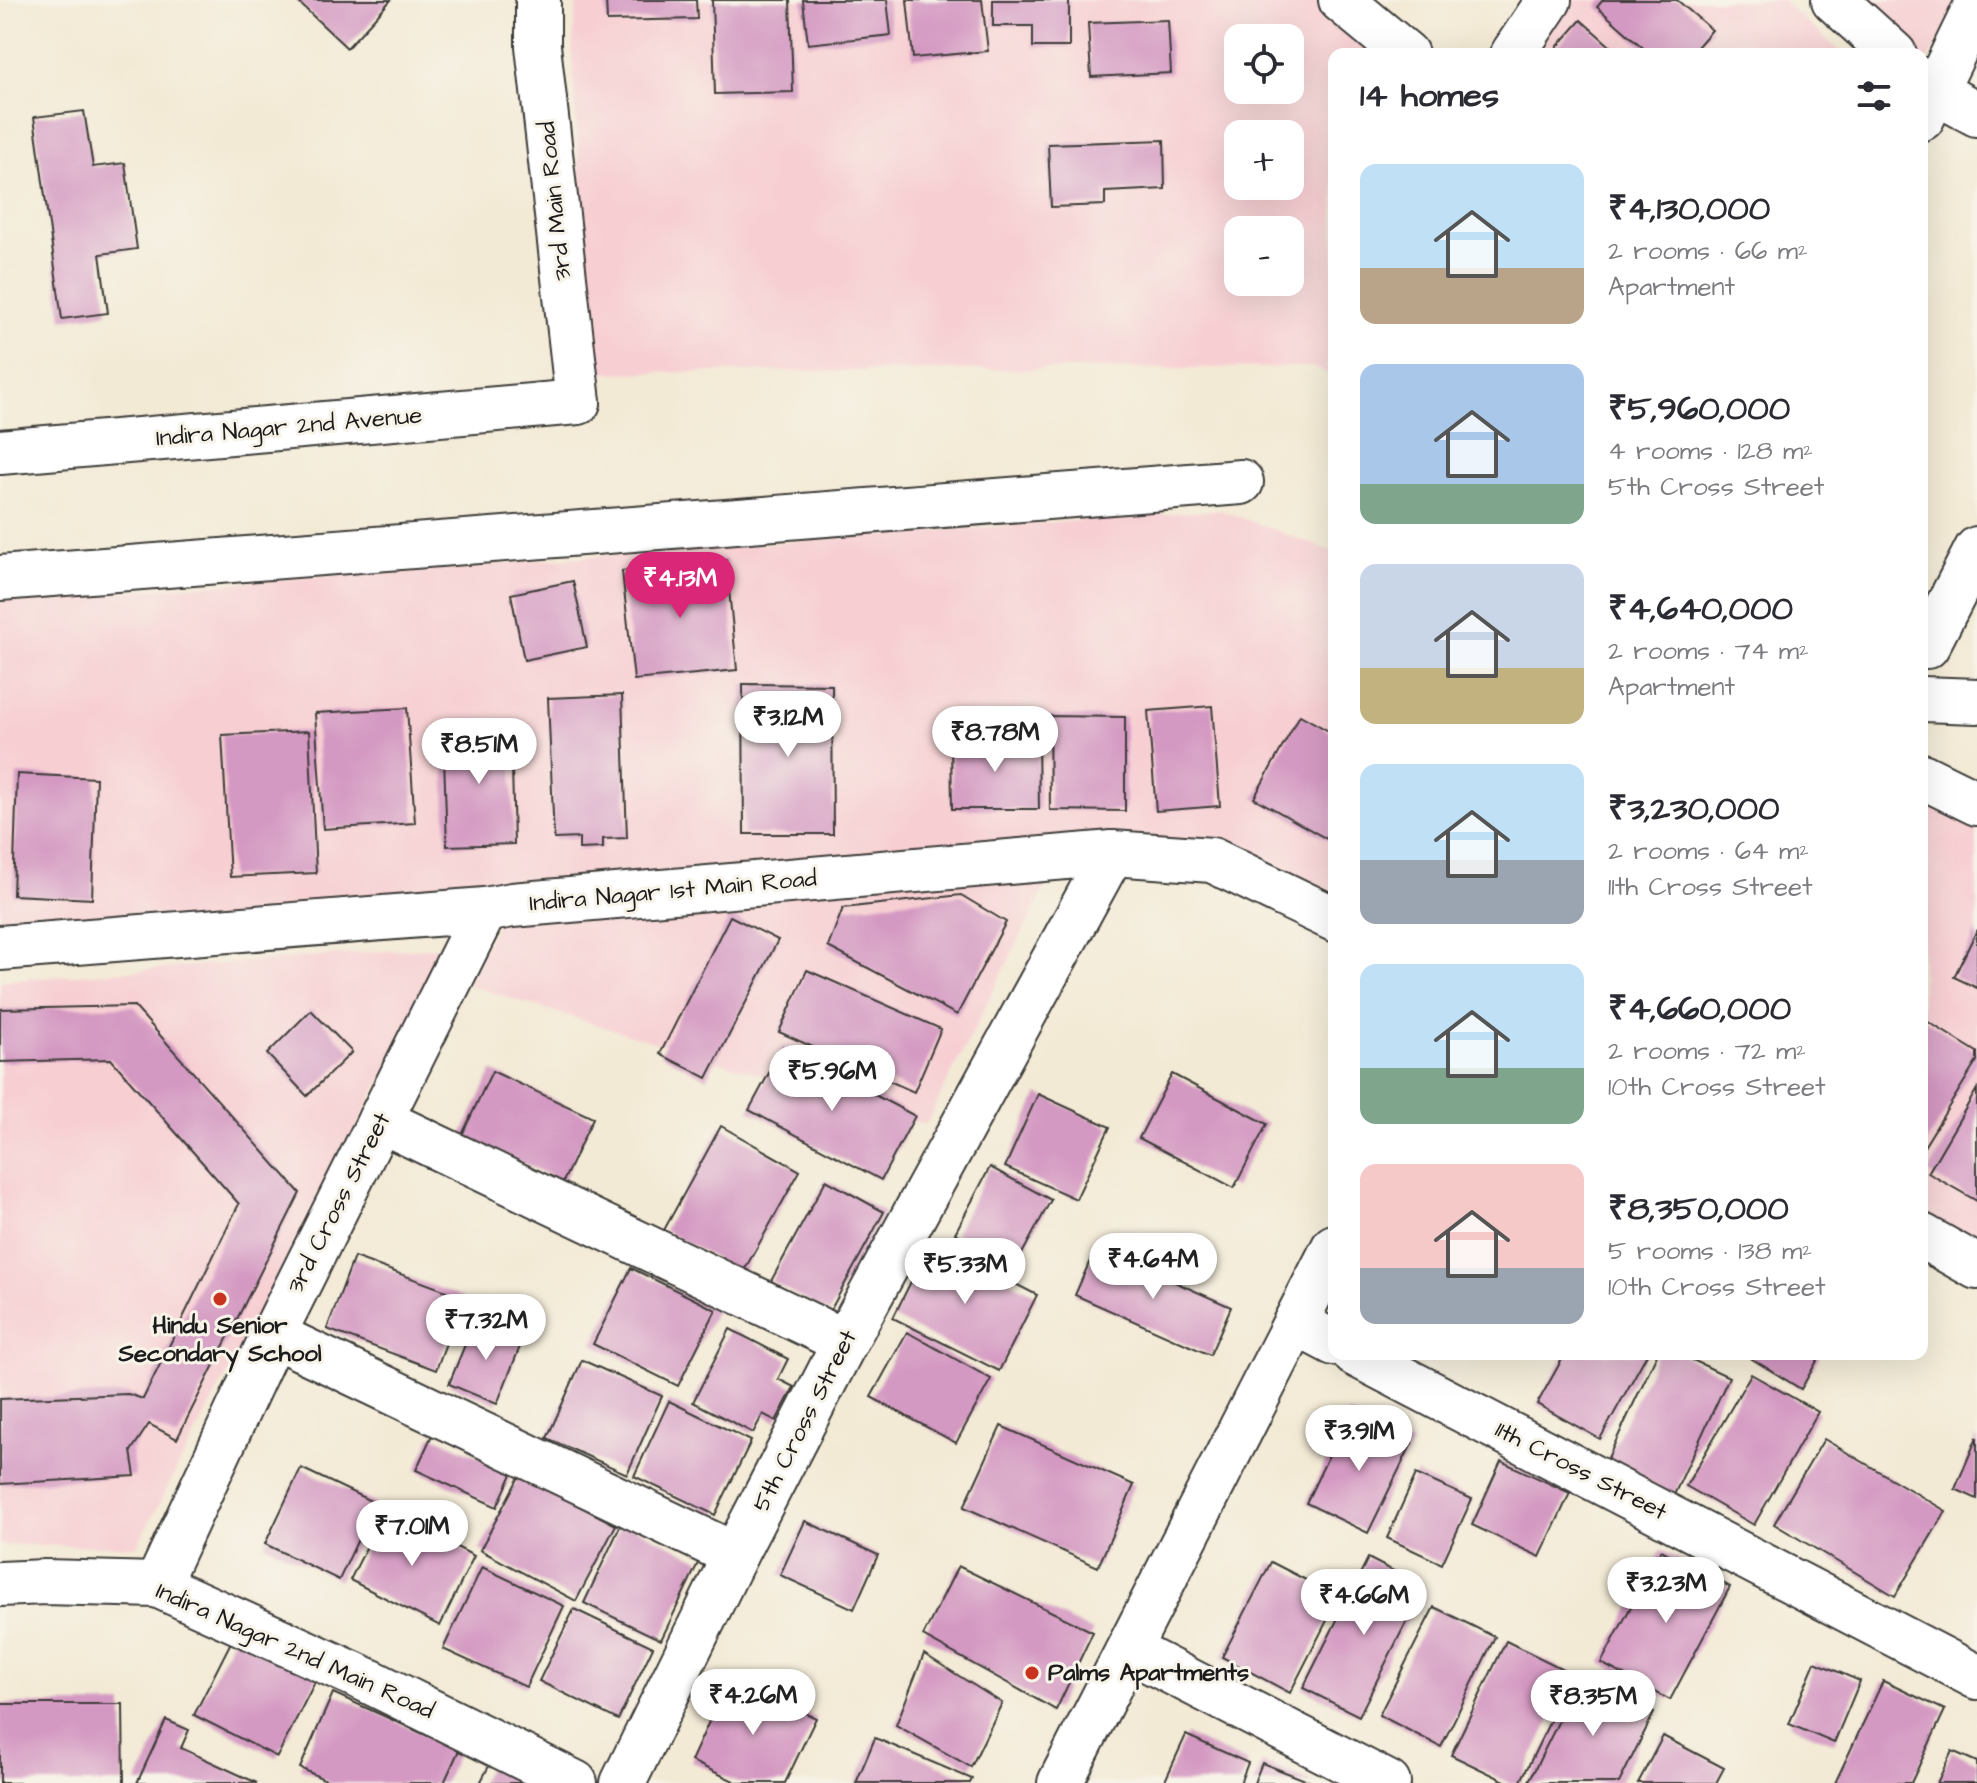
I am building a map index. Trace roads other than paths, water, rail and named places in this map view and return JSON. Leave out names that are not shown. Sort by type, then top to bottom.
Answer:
[{"type":"street","name":"3rd Main Road","points":[[538,0],[538,46],[578,402]]},
{"type":"street","points":[[1341,0],[1399,48]]},
{"type":"street","points":[[1517,48],[1549,0]]},
{"type":"street","points":[[1834,0],[1887,48]]},
{"type":"street","points":[[1928,95],[1977,5]]},
{"type":"street","points":[[1928,97],[1977,114]]},
{"type":"street","name":"Indira Nagar 2nd Avenue","points":[[0,452],[578,402]]},
{"type":"street","points":[[0,578],[1241,482]]},
{"type":"street","points":[[1928,645],[1966,597],[1977,549]]},
{"type":"street","points":[[1928,699],[1977,701]]},
{"type":"street","points":[[1928,779],[1977,803]]},
{"type":"street","name":"Indira Nagar 1st Main Road","points":[[0,948],[485,910],[512,905],[1112,853],[1212,860],[1328,916]]},
{"type":"street","name":"5th Cross Street","points":[[623,1783],[735,1555],[845,1342],[1112,853]]},
{"type":"street","name":"3rd Cross Street","points":[[157,1585],[273,1335],[485,910]]},
{"type":"street","points":[[380,1120],[845,1342]]},
{"type":"street","points":[[1928,1239],[1977,1267]]},
{"type":"street","points":[[1060,1783],[1328,1259]]},
{"type":"street","points":[[1296,1323],[1328,1340]]},
{"type":"street","points":[[273,1335],[735,1555]]},
{"type":"street","name":"11th Cross Street","points":[[1367,1360],[1977,1677]]},
{"type":"street","name":"Indira Nagar 2nd Main Road","points":[[0,1584],[157,1585],[369,1681],[575,1783]]},
{"type":"street","points":[[1129,1650],[1388,1783]]},
{"type":"place","name":"Hindu Senior Secondary School","points":[[220,1299]]},
{"type":"place","name":"Palms Apartments","points":[[1032,1673]]}]
